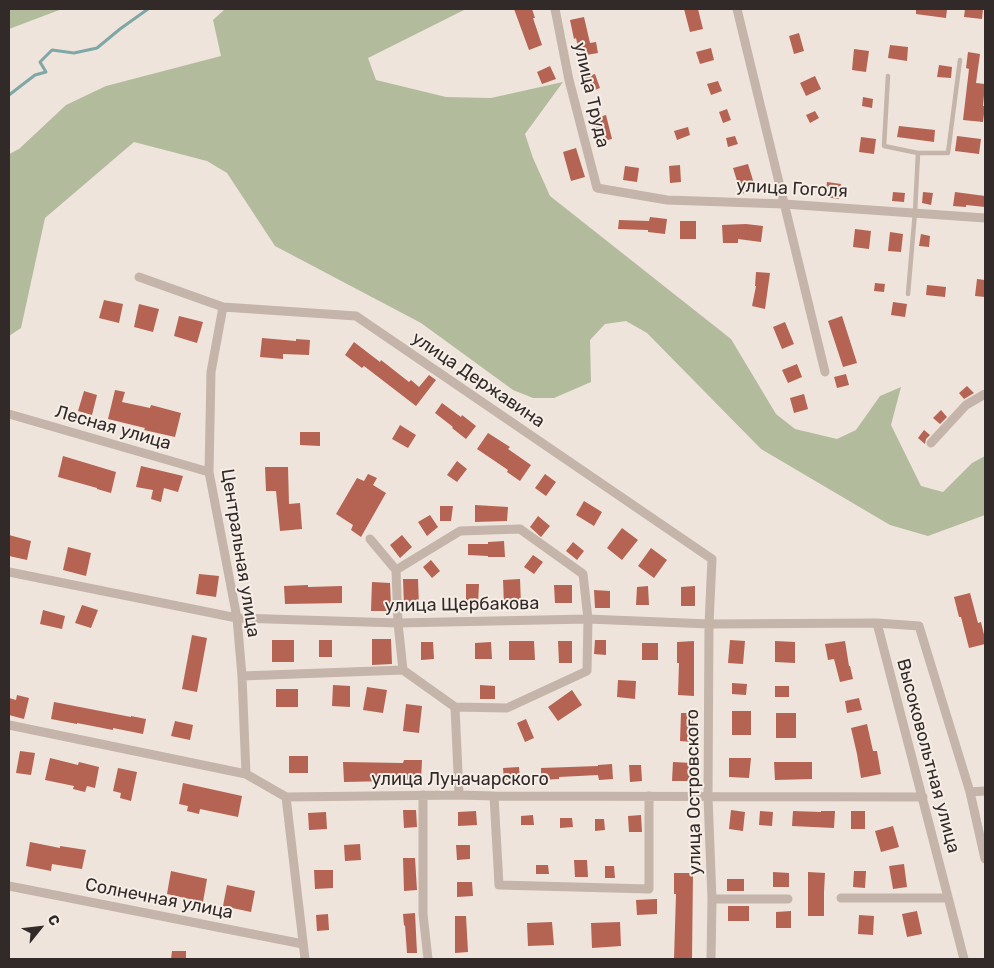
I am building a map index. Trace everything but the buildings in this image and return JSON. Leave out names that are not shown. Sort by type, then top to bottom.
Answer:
[{"type":"street","name":"улица Труда","points":[[555,9],[569,80],[597,188]]},
{"type":"street","points":[[737,9],[825,372]]},
{"type":"street","name":"улица Гоголя","points":[[597,188],[667,200],[784,204],[985,218]]},
{"type":"street","name":"улица Державина","points":[[139,277],[223,307],[356,316],[712,559],[709,624]]},
{"type":"street","name":"Центральная улица","points":[[223,307],[211,372],[209,472],[237,618],[242,676],[246,774]]},
{"type":"street","points":[[930,443],[966,405],[985,394]]},
{"type":"street","name":"Лесная улица","points":[[9,414],[209,472]]},
{"type":"street","points":[[242,676],[403,670],[455,707],[508,708],[587,671],[588,619],[583,574],[520,530],[460,531],[396,570]]},
{"type":"street","points":[[370,539],[396,570],[398,624],[403,670]]},
{"type":"street","name":"улица Щербакова","points":[[9,572],[237,618],[398,624],[588,619],[709,624],[877,624],[919,626]]},
{"type":"street","name":"улица Островского","points":[[709,624],[708,797],[712,899],[710,959]]},
{"type":"street","name":"Высоковольтная улица","points":[[877,624],[964,959]]},
{"type":"street","name":"Высоковольтная улица","points":[[919,626],[970,792],[985,859]]},
{"type":"street","points":[[455,707],[459,795]]},
{"type":"street","points":[[9,726],[246,774],[286,797],[305,959]]},
{"type":"street","points":[[970,792],[985,792]]},
{"type":"street","points":[[423,795],[424,914],[428,959]]},
{"type":"street","name":"улица Луначарского","points":[[286,797],[423,795],[923,796]]},
{"type":"street","points":[[494,796],[499,885],[649,889],[648,796]]},
{"type":"street","name":"Солнечная улица","points":[[9,886],[303,944]]},
{"type":"street","points":[[712,899],[788,898]]},
{"type":"street","points":[[841,898],[948,898]]},
{"type":"lane","points":[[888,76],[884,146],[918,153],[948,153],[960,60]]},
{"type":"lane","points":[[908,294],[916,212],[918,153]]},
{"type":"green space","points":[[9,9],[62,9],[9,29]]},
{"type":"green space","points":[[225,9],[466,9],[368,58],[376,80],[446,97],[491,98],[563,82],[525,134],[533,158],[550,196],[731,339],[776,414],[795,429],[837,439],[856,430],[880,396],[901,387],[891,425],[921,486],[943,492],[972,463],[985,456],[985,515],[928,536],[890,525],[761,449],[647,333],[626,321],[605,324],[590,340],[591,382],[554,398],[533,398],[513,390],[421,323],[275,246],[227,173],[207,161],[134,142],[45,218],[21,328],[9,336],[9,154],[19,149],[66,105],[106,86],[221,56],[213,20]]},
{"type":"waterway","points":[[9,95],[35,75],[46,72],[40,62],[52,50],[74,53],[97,48],[148,9]]}]
